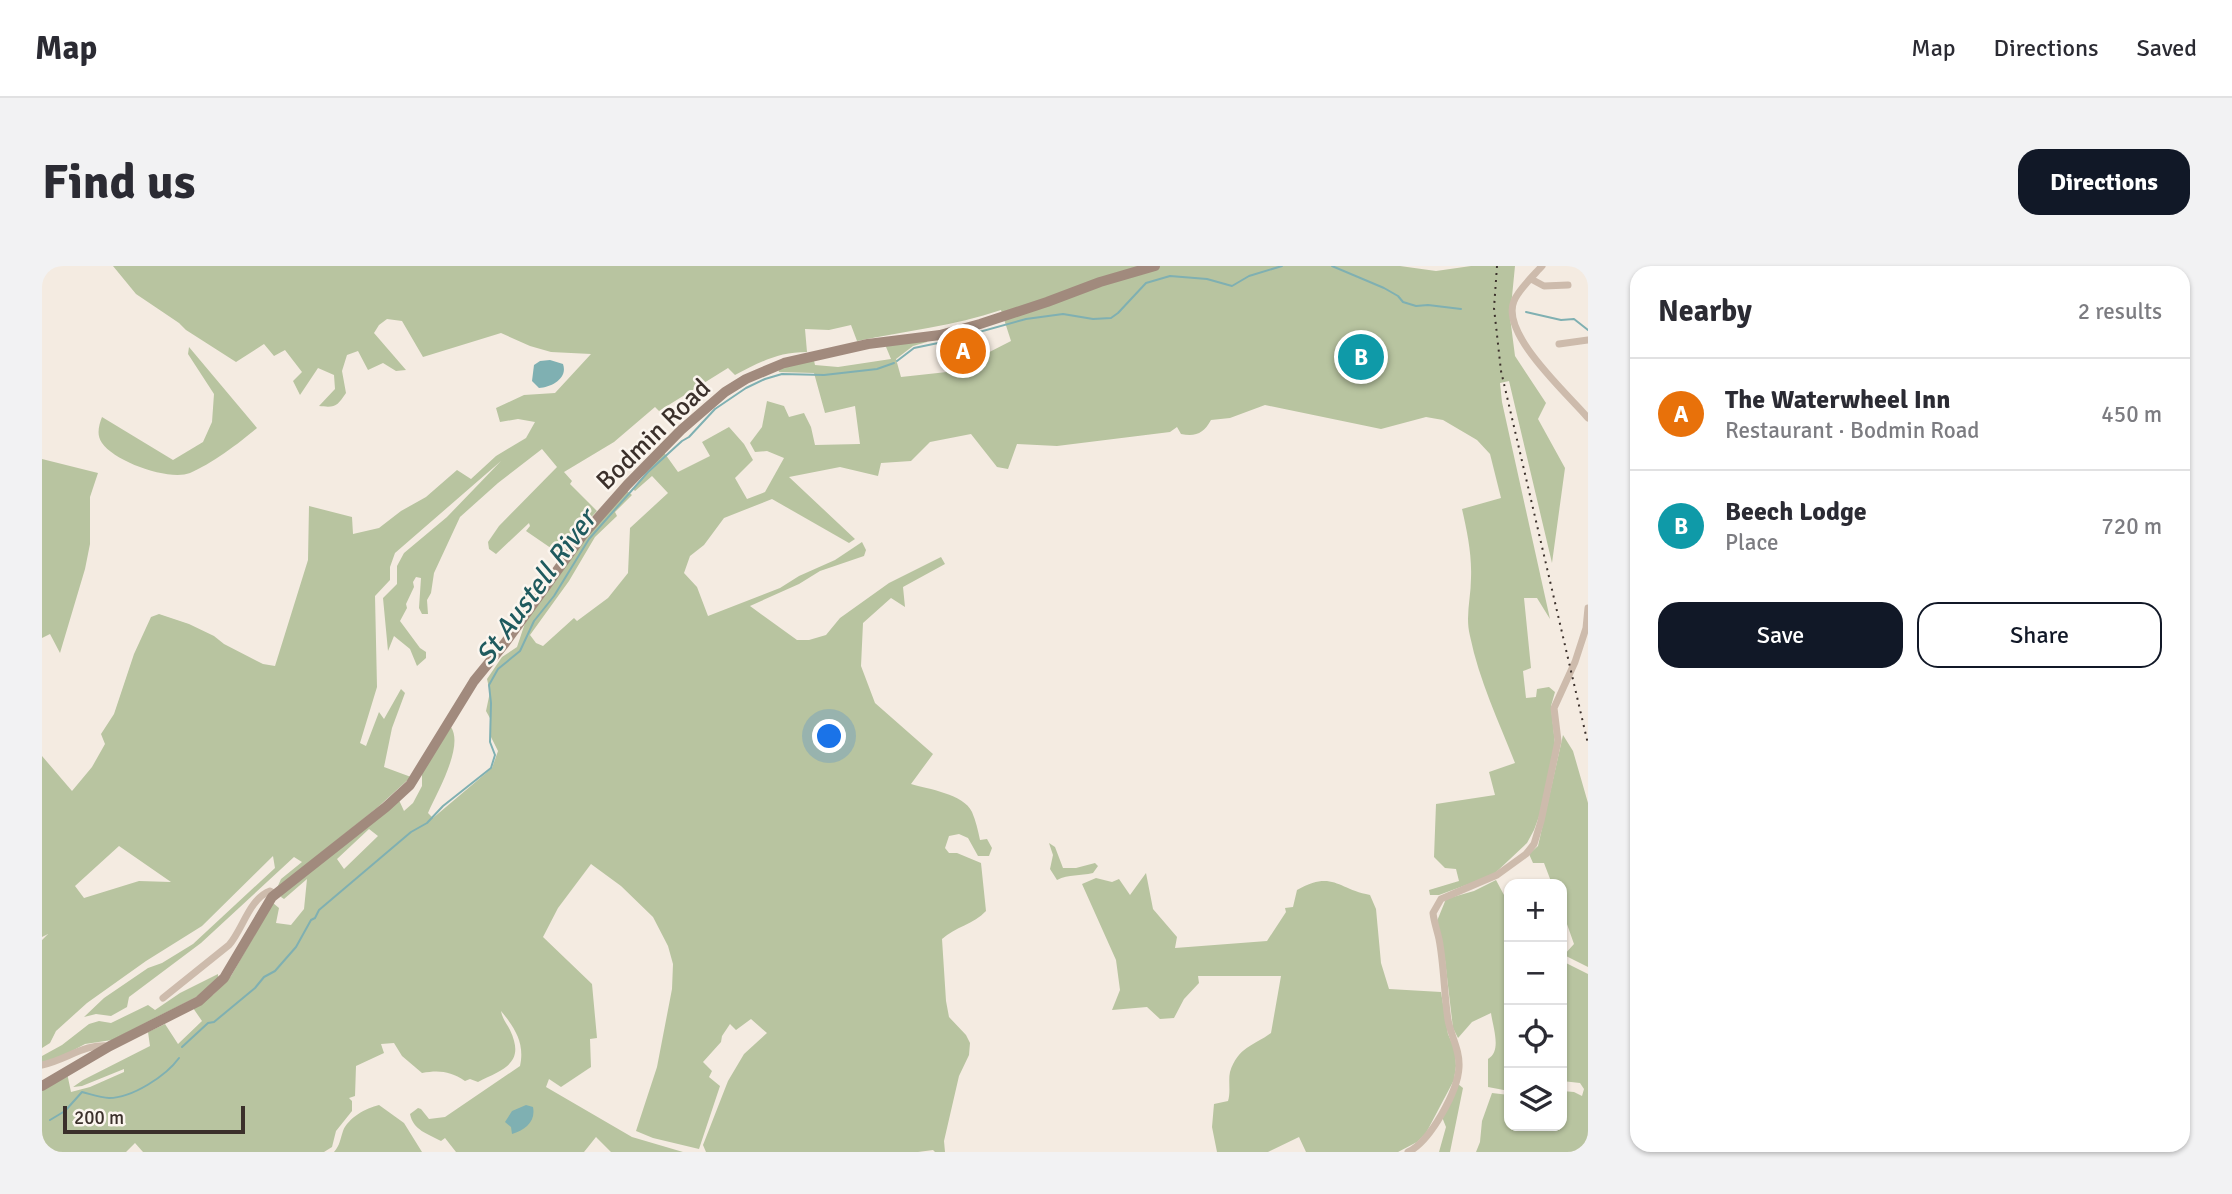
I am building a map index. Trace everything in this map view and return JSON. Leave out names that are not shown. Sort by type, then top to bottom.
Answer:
[{"type":"main road","name":"Bodmin Road","points":[[42,1086],[110,1046],[199,1001],[224,978],[275,894],[387,807],[410,785],[474,681],[505,643],[582,536],[681,430],[734,386],[783,363],[868,344],[953,331],[1155,266]]},
{"type":"street","points":[[1542,266],[1514,301],[1514,325],[1532,353],[1588,418]]},
{"type":"street","points":[[1531,279],[1544,286],[1568,285]]},
{"type":"street","points":[[1559,344],[1587,342]]},
{"type":"street","points":[[1408,1152],[1423,1142],[1433,1127],[1456,1083],[1459,1066],[1458,1048],[1449,1023],[1439,938],[1433,912],[1441,899],[1497,876],[1526,854],[1534,844],[1558,741],[1554,708],[1575,662],[1586,628],[1588,608]]},
{"type":"street","points":[[163,998],[236,937],[259,898],[270,891],[275,894]]},
{"type":"street","points":[[42,1065],[57,1062],[91,1046],[110,1046]]},
{"type":"green space","points":[[113,266],[1400,266],[1436,271],[1471,266],[1515,266],[1510,317],[1515,356],[1546,403],[1538,419],[1565,468],[1552,563],[1509,381],[1500,383],[1550,619],[1537,598],[1524,598],[1531,668],[1523,671],[1526,698],[1536,697],[1537,689],[1549,687],[1555,692],[1551,706],[1555,744],[1541,811],[1534,830],[1527,843],[1493,875],[1439,895],[1430,895],[1429,890],[1459,881],[1456,869],[1445,868],[1434,857],[1436,804],[1495,795],[1489,772],[1515,763],[1484,685],[1469,629],[1471,560],[1462,509],[1501,498],[1490,454],[1477,440],[1443,420],[1426,417],[1381,429],[1265,405],[1230,418],[1211,420],[1202,431],[1191,435],[1181,434],[1177,427],[1170,432],[1057,446],[1017,444],[1008,469],[997,467],[971,434],[930,442],[911,461],[881,463],[878,476],[840,467],[789,477],[855,539],[849,543],[772,499],[724,518],[704,545],[690,556],[684,573],[697,587],[708,616],[780,588],[835,560],[862,542],[866,550],[864,556],[820,571],[799,584],[750,606],[797,640],[809,640],[826,635],[840,618],[889,583],[941,557],[945,564],[903,587],[905,607],[891,598],[863,623],[861,666],[875,703],[933,754],[911,784],[945,793],[968,806],[976,822],[980,840],[987,839],[992,848],[989,856],[978,856],[968,838],[959,834],[949,836],[945,848],[949,853],[957,853],[981,863],[986,911],[942,939],[949,1017],[970,1043],[969,1055],[959,1076],[944,1141],[945,1152],[706,1152],[703,1145],[728,1081],[744,1054],[767,1033],[751,1019],[736,1030],[730,1024],[721,1042],[703,1062],[712,1071],[709,1077],[720,1086],[699,1149],[636,1131],[657,1067],[672,989],[673,964],[668,946],[653,917],[621,886],[591,864],[558,908],[543,937],[592,984],[597,1038],[590,1039],[591,1067],[561,1087],[549,1079],[546,1087],[632,1137],[683,1152],[611,1152],[596,1137],[584,1152],[456,1152],[445,1138],[441,1141],[422,1131],[414,1124],[410,1114],[418,1108],[429,1119],[445,1117],[520,1066],[518,1036],[501,1011],[514,1041],[513,1058],[503,1069],[478,1082],[470,1079],[465,1081],[444,1072],[422,1073],[402,1056],[394,1043],[381,1044],[384,1053],[356,1066],[355,1096],[349,1098],[352,1101],[352,1111],[336,1131],[332,1147],[324,1152],[143,1152],[135,1143],[126,1152],[42,1152],[42,1089],[67,1073],[71,1092],[124,1072],[124,1069],[73,1087],[150,1046],[148,1032],[165,1024],[178,1044],[202,1021],[193,1008],[214,994],[231,976],[273,903],[279,908],[276,923],[291,925],[304,909],[307,879],[284,899],[281,897],[282,893],[398,798],[404,811],[413,803],[422,786],[422,773],[451,727],[454,736],[452,757],[428,813],[433,818],[492,768],[498,751],[491,737],[491,720],[486,711],[490,692],[487,679],[502,657],[517,647],[526,620],[579,544],[627,491],[632,495],[615,512],[617,516],[595,537],[569,581],[530,635],[536,643],[543,646],[574,618],[577,621],[608,598],[628,573],[630,528],[668,493],[652,476],[635,491],[633,489],[663,451],[678,472],[710,456],[702,442],[729,427],[744,444],[753,460],[735,478],[747,499],[765,492],[784,458],[767,451],[755,452],[750,443],[762,427],[767,401],[784,406],[789,417],[804,413],[815,445],[860,444],[855,406],[825,413],[814,373],[779,372],[777,365],[813,356],[815,365],[838,367],[891,359],[884,342],[929,335],[927,342],[913,346],[896,359],[901,377],[947,372],[946,366],[951,364],[951,361],[964,365],[1011,341],[1001,310],[947,324],[857,341],[851,325],[829,330],[805,329],[807,352],[778,356],[735,375],[728,368],[659,411],[655,407],[614,442],[564,472],[572,481],[570,484],[597,511],[576,533],[561,555],[526,531],[529,523],[496,554],[489,549],[488,542],[499,526],[557,467],[542,449],[460,517],[434,573],[431,593],[427,600],[428,614],[422,614],[419,608],[421,578],[416,577],[413,582],[407,608],[400,621],[426,652],[426,658],[417,666],[410,649],[394,636],[388,651],[383,598],[397,584],[397,566],[404,553],[447,517],[501,461],[395,553],[390,567],[390,580],[375,596],[377,687],[360,743],[366,746],[379,712],[384,719],[401,689],[405,693],[392,728],[384,767],[411,777],[277,888],[281,879],[302,862],[294,857],[201,943],[129,997],[127,1007],[111,1016],[96,1014],[84,1017],[104,998],[148,968],[162,963],[193,944],[275,868],[273,856],[202,926],[87,1003],[56,1031],[50,1043],[42,1048],[42,940],[48,934],[42,937],[42,756],[72,791],[92,767],[105,744],[101,734],[114,714],[134,654],[151,617],[159,614],[189,624],[263,664],[275,666],[308,560],[309,506],[352,517],[353,534],[379,528],[426,497],[457,470],[471,479],[496,456],[526,438],[535,422],[518,419],[500,422],[496,408],[524,395],[555,393],[591,354],[551,352],[501,333],[423,357],[402,321],[387,319],[374,333],[406,370],[396,371],[383,363],[368,370],[358,351],[347,355],[342,371],[346,393],[336,405],[319,406],[335,389],[334,375],[318,368],[300,395],[293,381],[302,372],[285,350],[274,356],[264,344],[236,362],[136,294]],"holes":[[[369,829],[378,836],[344,869],[337,859]],[[119,846],[171,882],[139,881],[84,898],[75,886]]]},
{"type":"green space","points":[[189,347],[257,428],[207,465],[181,475],[156,472],[118,457],[99,437],[102,417],[173,460],[203,442],[212,422],[214,394],[188,354]]},
{"type":"green space","points":[[42,459],[98,473],[90,497],[90,544],[85,569],[60,653],[50,634],[42,638]]},
{"type":"green space","points":[[1563,735],[1573,751],[1588,803],[1588,967],[1567,956],[1567,952],[1574,944],[1567,924],[1567,879],[1550,879],[1544,863],[1533,863],[1529,854],[1538,846]]},
{"type":"green space","points":[[1049,843],[1055,847],[1063,868],[1095,863],[1098,866],[1093,873],[1057,880],[1050,869],[1053,855]]},
{"type":"green space","points":[[1146,873],[1153,909],[1177,937],[1175,948],[1267,941],[1286,912],[1285,908],[1293,907],[1297,890],[1309,884],[1327,881],[1370,895],[1376,909],[1381,963],[1389,989],[1441,992],[1448,1034],[1455,1050],[1454,1080],[1426,1133],[1417,1142],[1398,1152],[1306,1152],[1299,1137],[1268,1152],[1217,1152],[1212,1127],[1214,1104],[1228,1101],[1230,1072],[1237,1057],[1271,1033],[1281,976],[1198,976],[1199,983],[1184,999],[1174,1018],[1160,1019],[1147,1007],[1112,1010],[1120,990],[1116,960],[1082,884],[1096,878],[1112,882],[1119,879],[1130,895]]},
{"type":"green space","points":[[1496,880],[1504,895],[1504,1090],[1488,1087],[1488,1059],[1495,1051],[1496,1045],[1491,1013],[1472,1022],[1458,1038],[1453,1028],[1445,960],[1437,921],[1446,899],[1474,891]]},
{"type":"green space","points":[[1567,964],[1588,974],[1588,1152],[1476,1152],[1482,1121],[1492,1093],[1504,1094],[1504,1131],[1567,1131],[1567,1091],[1582,1096],[1584,1089],[1580,1083],[1567,1082]]},
{"type":"green space","points":[[218,974],[218,978],[198,996],[112,1040],[85,1044],[57,1059],[42,1062],[42,1056],[62,1045],[89,1024],[99,1021],[111,1023],[148,1005],[155,1010],[180,993]]},
{"type":"green space","points":[[1458,1084],[1463,1088],[1450,1152],[1439,1152],[1446,1127],[1442,1117]]},
{"type":"green space","points":[[379,1105],[404,1123],[422,1152],[334,1152],[349,1122],[363,1111]]},
{"type":"water","points":[[550,360],[563,364],[563,374],[554,384],[539,388],[532,381],[534,365]]},
{"type":"water","points":[[526,1105],[533,1107],[533,1117],[525,1128],[512,1134],[511,1127],[505,1122],[512,1111]]},
{"type":"waterway","name":"St Austell River","points":[[897,361],[914,348],[1026,319],[1063,314],[1093,319],[1111,318],[1146,283],[1170,276],[1207,279],[1232,286],[1249,276],[1282,266]]},
{"type":"waterway","name":"St Austell River","points":[[1332,266],[1384,288],[1403,302],[1416,306],[1461,309]]},
{"type":"waterway","name":"St Austell River","points":[[1526,312],[1561,320],[1574,319],[1588,330]]},
{"type":"waterway","name":"St Austell River","points":[[182,1047],[208,1023],[214,1022],[255,988],[264,977],[275,971],[296,947],[319,910],[491,768],[495,755],[490,742],[489,685],[498,669],[520,651],[534,621],[554,596],[589,539],[648,472],[689,437],[715,409],[765,379],[782,374],[824,375],[877,369],[894,363]]},
{"type":"waterway","name":"St Austell River","points":[[50,1120],[65,1111],[82,1092],[109,1098],[128,1094],[157,1079],[179,1058]]},
{"type":"railway","points":[[1497,266],[1494,308],[1501,371],[1588,744]]},
{"type":"place","name":"The Waterwheel Inn","points":[[963,351]]},
{"type":"place","name":"Beech Lodge","points":[[1361,357]]}]
